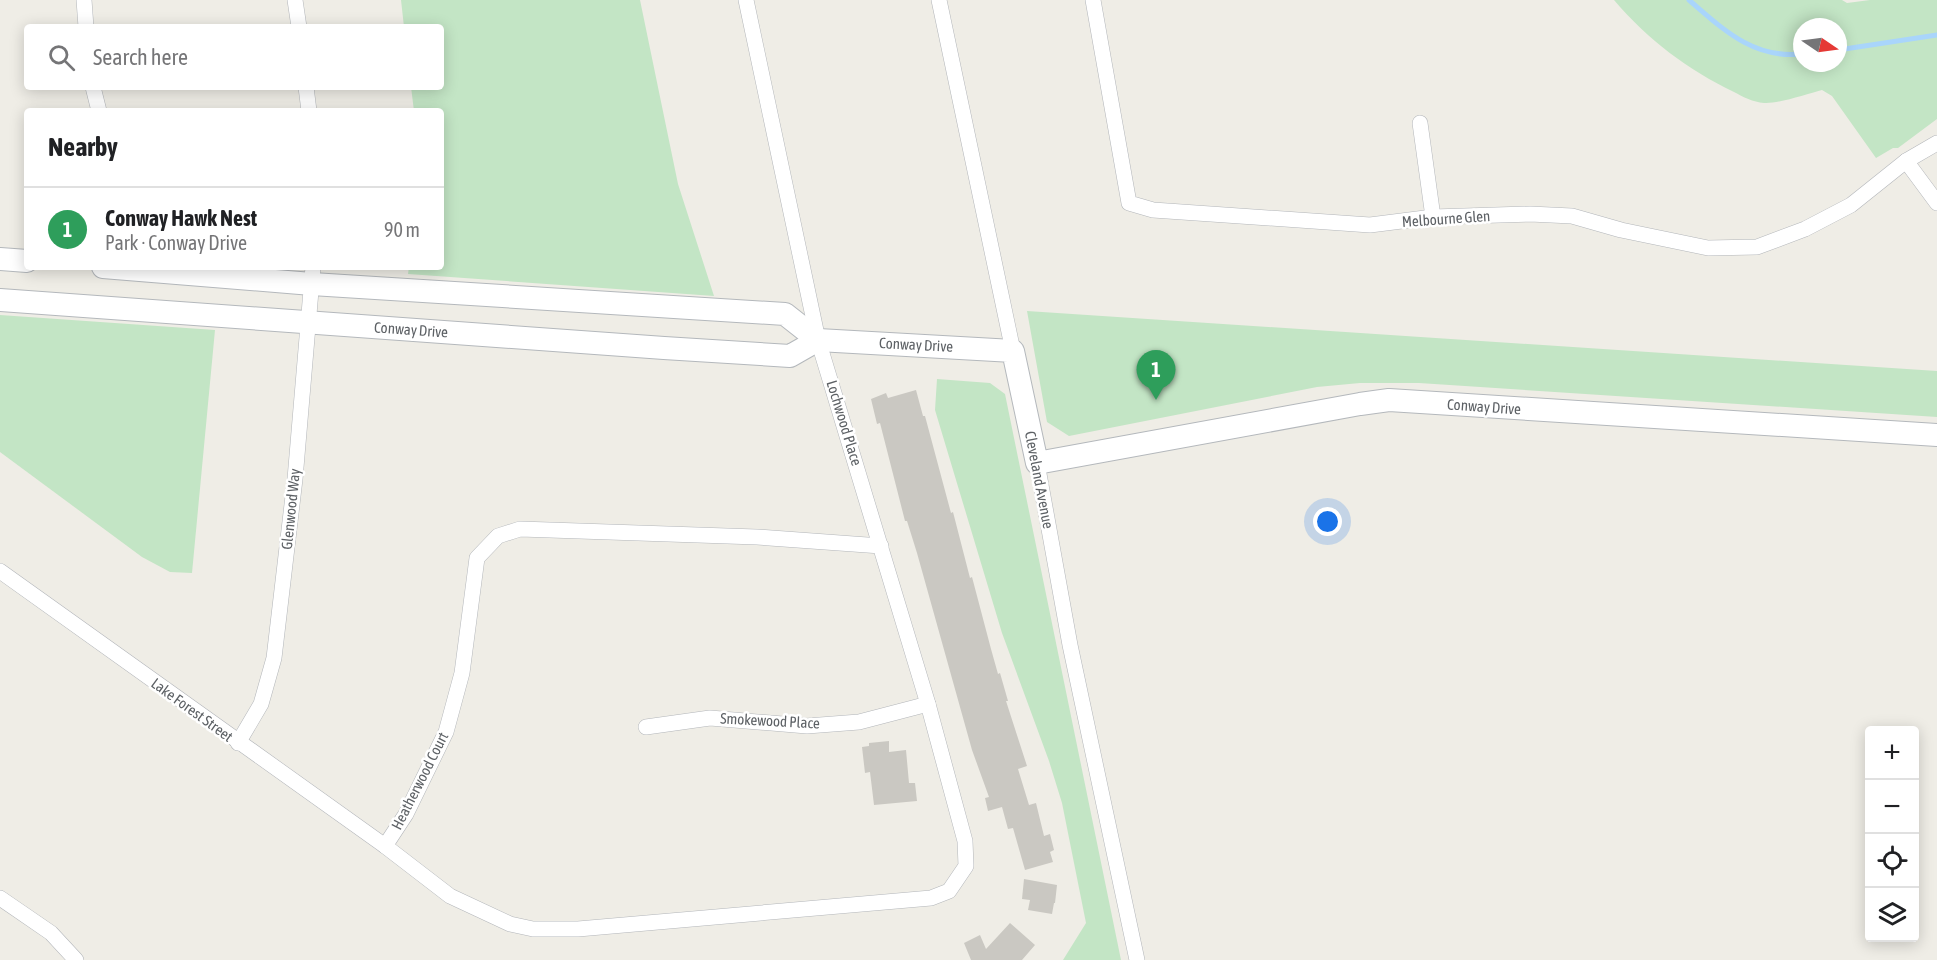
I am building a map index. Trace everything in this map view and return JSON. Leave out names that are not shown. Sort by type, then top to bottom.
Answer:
[{"type":"street","points":[[84,0],[86,24]]},
{"type":"street","points":[[295,0],[299,24]]},
{"type":"street","name":"Lochwood Place","points":[[746,0],[818,340],[928,704],[964,841]]},
{"type":"street","name":"Cleveland Avenue","points":[[939,0],[1037,463],[1070,645],[1137,960]]},
{"type":"street","name":"Melbourne Glen","points":[[1093,0],[1130,204],[1153,210],[1370,225],[1433,217],[1530,214],[1572,216],[1621,230],[1708,248],[1757,248],[1805,229],[1851,205],[1906,161],[1937,143]]},
{"type":"street","points":[[94,90],[98,108]]},
{"type":"street","points":[[306,90],[309,108]]},
{"type":"street","points":[[1420,123],[1433,217]]},
{"type":"street","points":[[1906,161],[1937,203]]},
{"type":"street","points":[[0,259],[24,261]]},
{"type":"street","points":[[182,270],[313,275],[785,314],[818,340]]},
{"type":"street","name":"Glenwood Way","points":[[238,743],[261,704],[274,658],[295,479],[313,275]]},
{"type":"street","name":"Conway Drive","points":[[0,300],[790,356],[818,340],[1013,351]]},
{"type":"street","name":"Conway Drive","points":[[1037,463],[1389,400],[1937,435]]},
{"type":"street","name":"Heatherwood Court","points":[[881,546],[757,537],[531,529],[520,529],[498,536],[477,558],[462,673],[446,732],[406,814],[385,846],[450,896],[510,924],[532,929],[578,929],[931,898],[949,891],[966,866],[964,841]]},
{"type":"street","name":"Lake Forest Street","points":[[0,571],[385,846]]},
{"type":"street","name":"Smokewood Place","points":[[646,727],[710,718],[807,726],[859,722],[928,704]]},
{"type":"street","points":[[0,898],[51,933],[76,960]]},
{"type":"green space","points":[[401,0],[640,0],[678,184],[714,296],[408,274],[409,270],[444,270],[444,108],[414,108],[411,90],[444,90],[444,24],[404,24]]},
{"type":"green space","points":[[1614,0],[1842,0],[1847,3],[1870,0],[1937,0],[1937,119],[1898,148],[1893,148],[1876,158],[1832,96],[1822,90],[1770,103],[1748,99],[1700,74],[1640,28]]},
{"type":"green space","points":[[1027,311],[1937,371],[1937,417],[1419,383],[1360,383],[1317,387],[1069,436],[1047,422]]},
{"type":"green space","points":[[0,315],[215,330],[192,573],[170,572],[142,557],[0,452]]},
{"type":"green space","points":[[937,379],[990,383],[1005,394],[1121,960],[1063,960],[1086,923],[1062,803],[1002,633],[935,410]]},
{"type":"building","points":[[916,390],[1027,766],[1018,769],[1029,805],[1036,803],[1044,836],[1050,834],[1054,850],[1050,852],[1053,862],[1025,870],[1013,828],[1008,829],[1002,807],[988,811],[985,798],[989,797],[972,750],[917,553],[907,521],[905,521],[880,423],[877,424],[871,399],[886,393],[888,398]]},
{"type":"building","points":[[889,741],[889,752],[906,750],[909,783],[915,783],[917,801],[874,805],[870,772],[865,773],[862,747],[869,746],[869,743]]},
{"type":"building","points":[[1024,879],[1057,885],[1052,914],[1028,910],[1030,900],[1022,899]]},
{"type":"building","points":[[1010,923],[1035,945],[1022,960],[971,960],[964,943],[980,935],[986,949]]},
{"type":"waterway","points":[[1689,0],[1740,40],[1769,52],[1793,54]]},
{"type":"waterway","points":[[1847,49],[1937,35]]},
{"type":"place","name":"Conway Hawk Nest","points":[[1156,400]]}]
